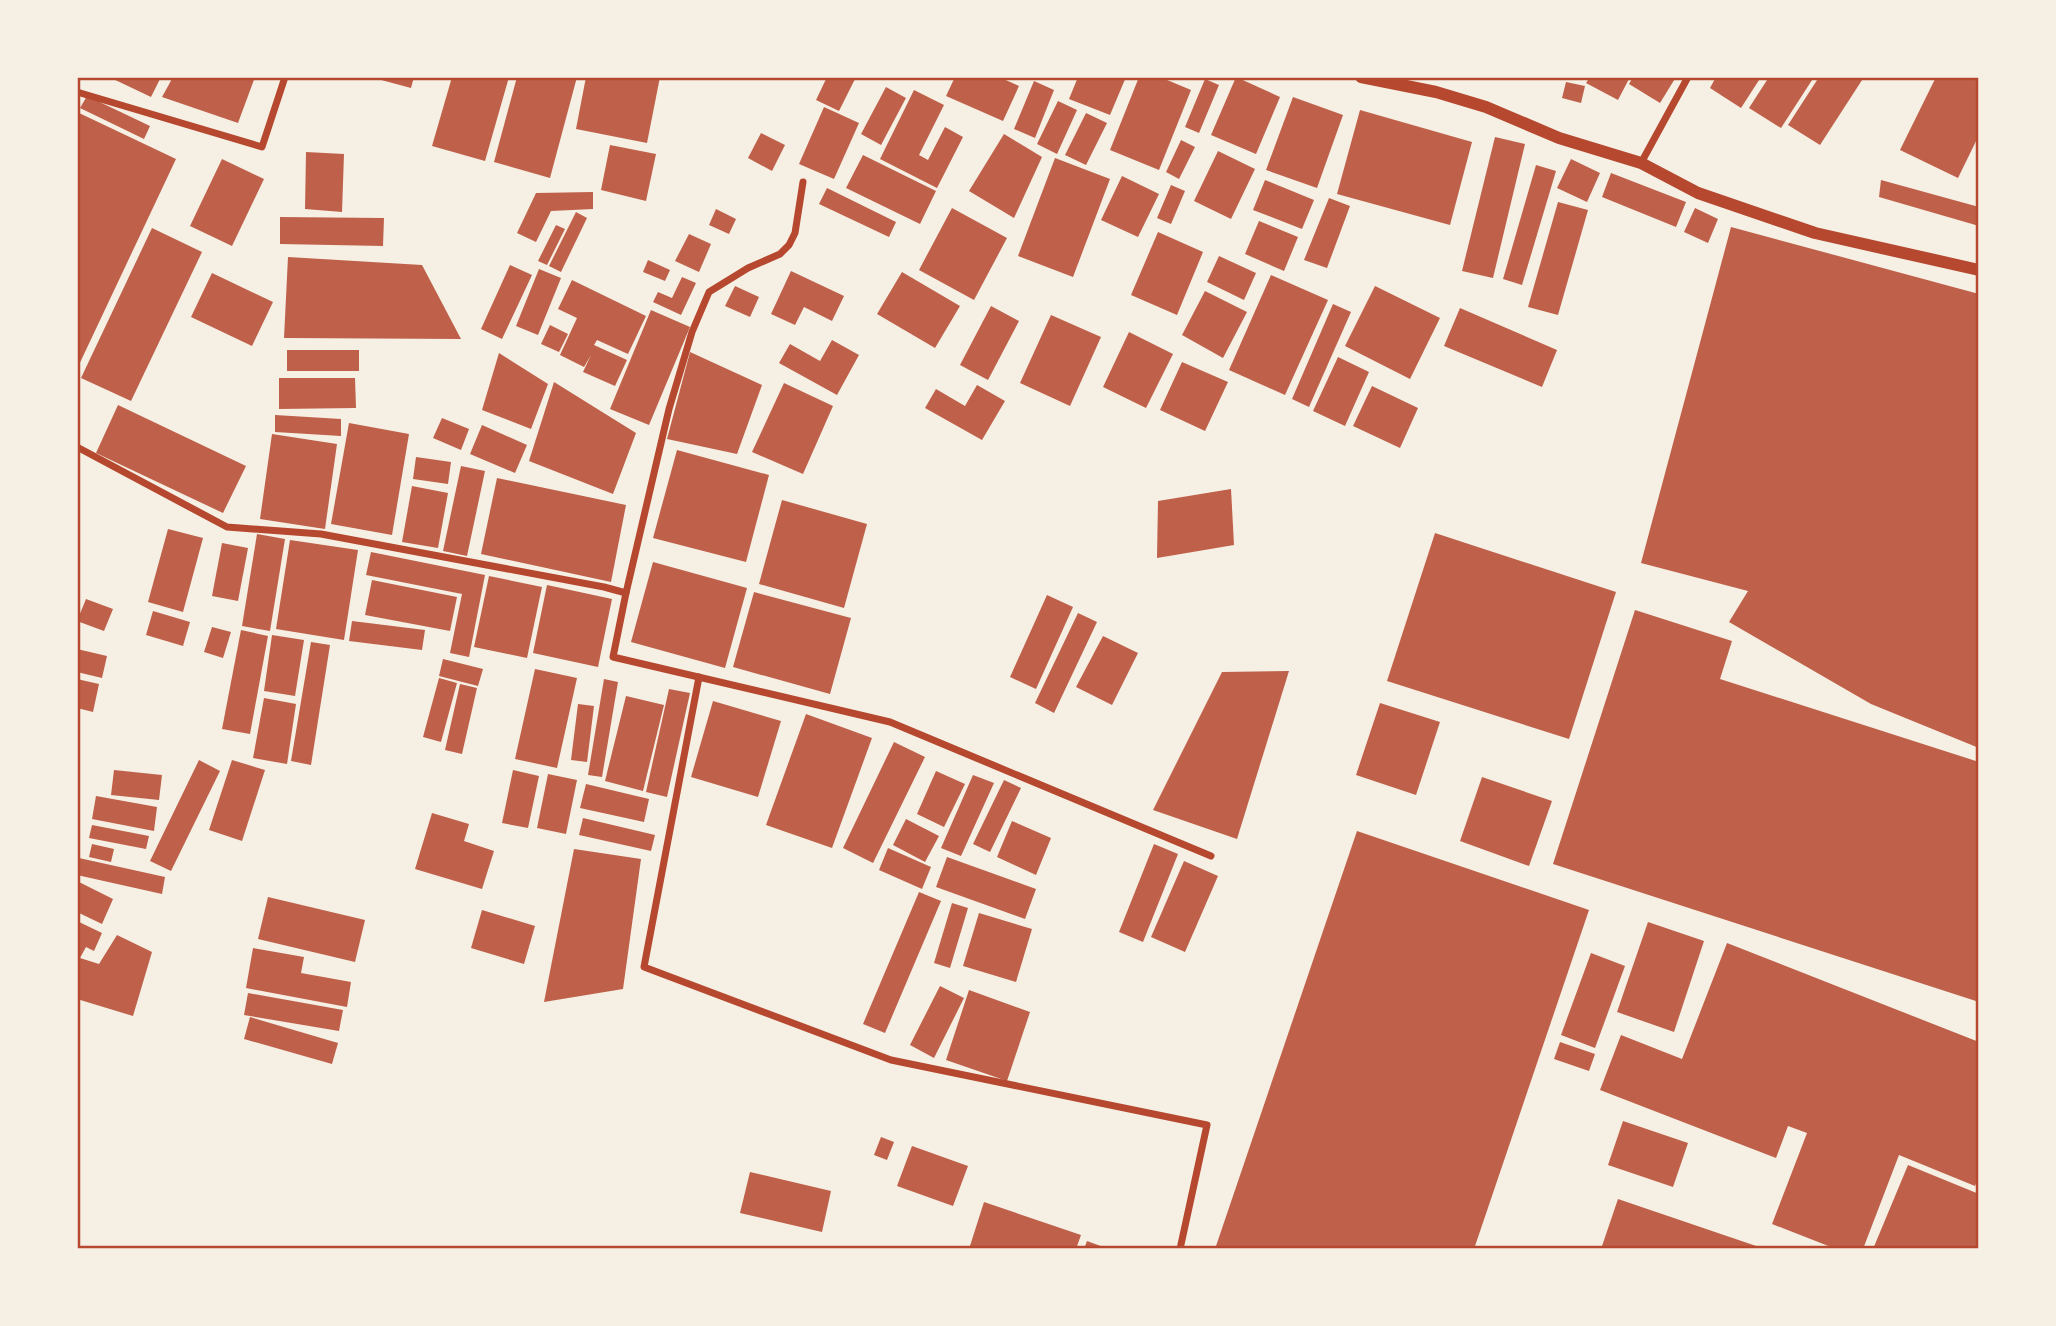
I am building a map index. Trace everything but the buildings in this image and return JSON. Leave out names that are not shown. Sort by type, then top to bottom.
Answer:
[{"type":"street","points":[[77,92],[262,147],[285,77]]},
{"type":"street","points":[[1361,77],[1436,92],[1473,103],[1559,138],[1641,163],[1698,193],[1815,233],[1979,270]]},
{"type":"street","points":[[1641,163],[1688,77]]},
{"type":"street","points":[[803,182],[796,233],[789,245],[780,254],[748,268],[709,292],[692,332],[669,409],[613,657],[890,722],[1211,856]]},
{"type":"street","points":[[77,447],[227,527],[321,534],[626,593]]},
{"type":"street","points":[[699,677],[644,968],[891,1060],[1207,1125],[1180,1249]]}]
